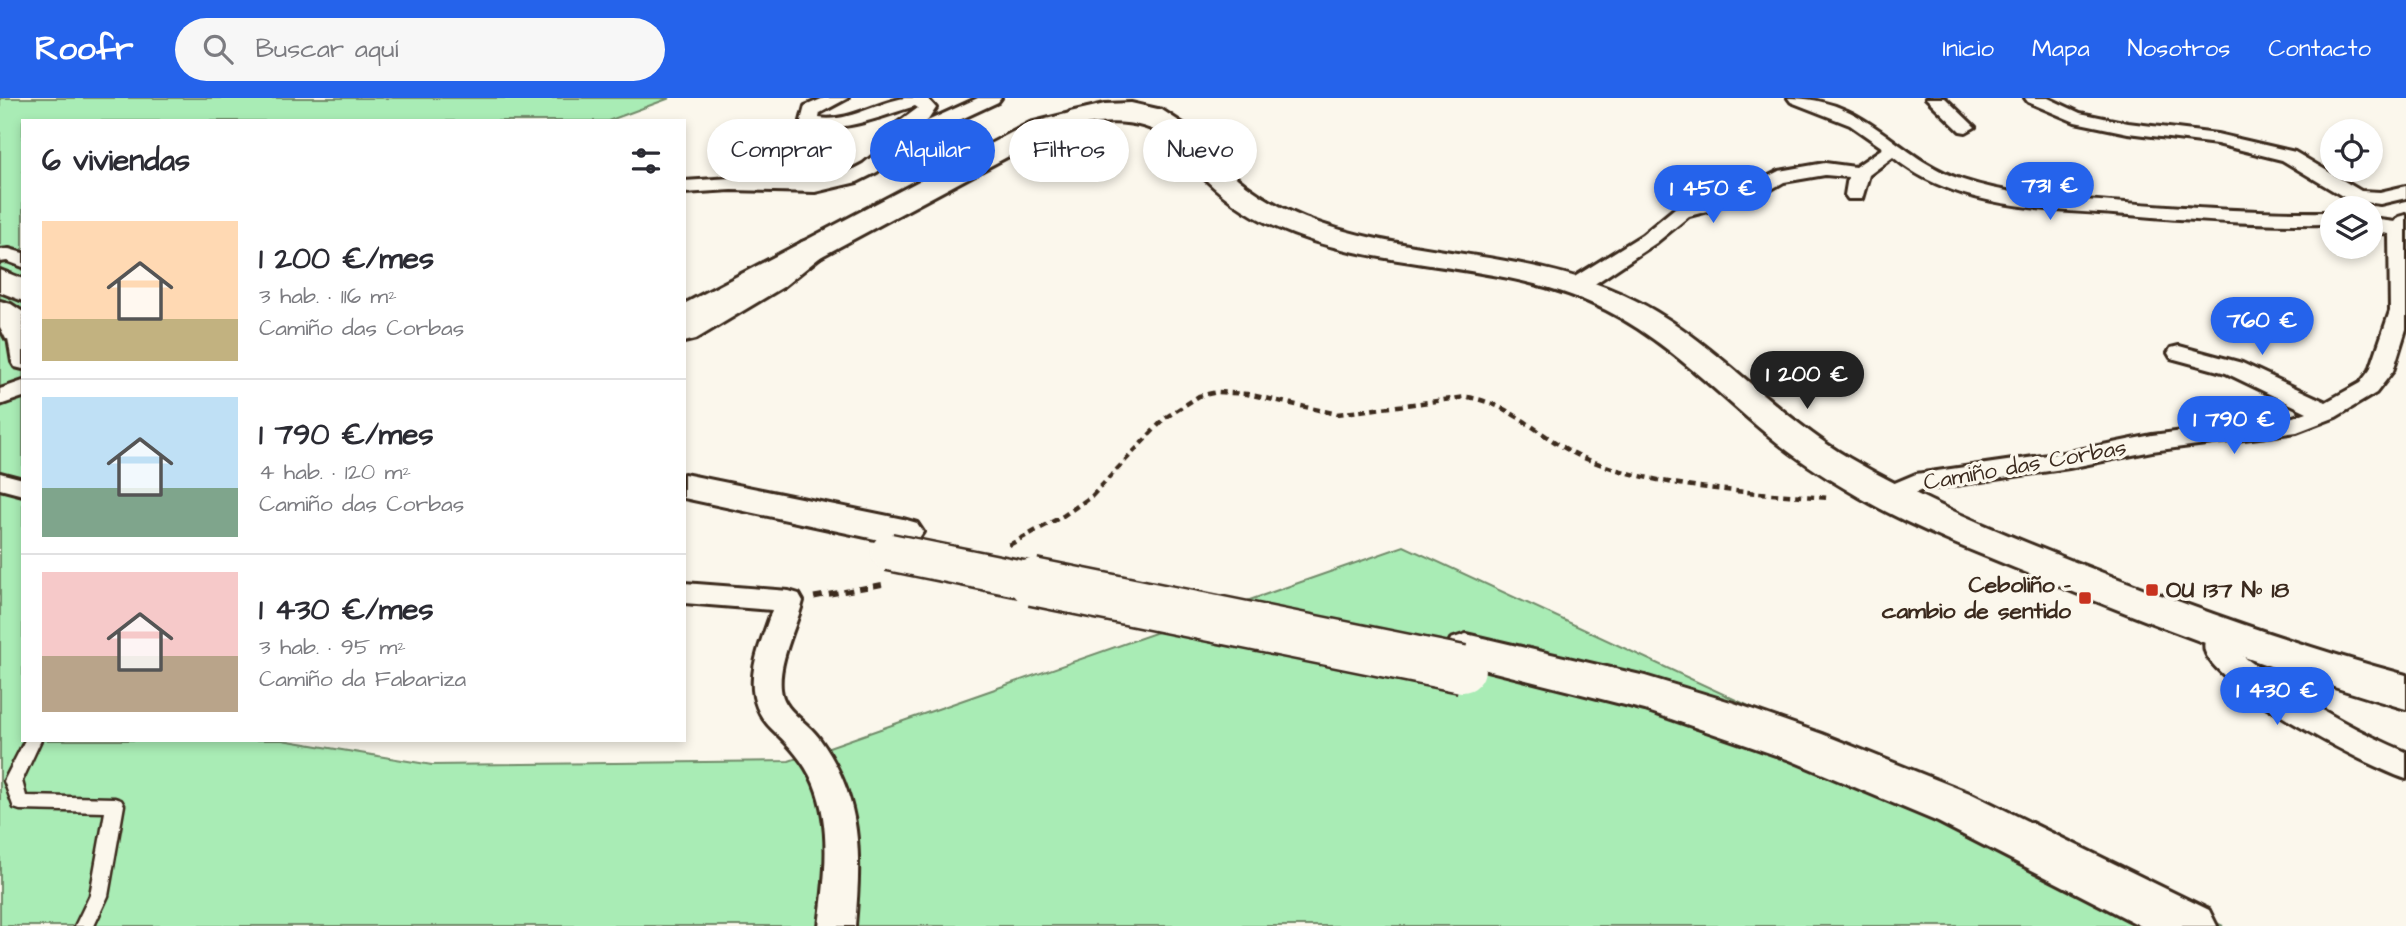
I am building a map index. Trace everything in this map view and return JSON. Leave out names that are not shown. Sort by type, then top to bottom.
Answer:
[{"type":"main road","points":[[1091,119],[1134,112],[1194,149],[1237,194],[1277,217],[1306,229],[1531,273],[1576,286],[1636,314],[1681,344],[1804,445],[1917,512],[2220,633],[2326,670],[2406,692]]},
{"type":"main road","points":[[686,316],[1009,147]]},
{"type":"main road","points":[[686,331],[772,280],[813,248]]},
{"type":"main road","points":[[686,487],[893,552]]},
{"type":"main road","points":[[686,497],[893,552],[1078,576],[1464,659],[1654,716],[1798,766],[1904,810],[2145,926]]},
{"type":"main road","points":[[686,513],[1645,693],[1718,715],[1806,747],[1955,808],[2191,926]]},
{"type":"street","points":[[810,119],[811,110],[839,98]]},
{"type":"street","points":[[856,172],[870,168],[906,138],[992,98]]},
{"type":"street","points":[[1797,98],[1874,132],[1931,175],[1969,188],[2017,198],[2258,220],[2320,218]]},
{"type":"street","points":[[1935,98],[1966,127]]},
{"type":"street","points":[[2034,98],[2075,117],[2128,128],[2251,145],[2288,156],[2356,196],[2380,198],[2406,192]]},
{"type":"street","points":[[853,119],[916,100],[928,108],[922,116],[886,138],[856,166]]},
{"type":"street","points":[[1855,195],[1853,184],[1858,173],[1895,149]]},
{"type":"street","points":[[1576,286],[1648,239],[1682,212],[1705,206],[1726,195],[1763,186],[1779,177],[1825,169],[1858,173]]},
{"type":"street","points":[[686,187],[731,184],[815,186],[827,182]]},
{"type":"street","points":[[2383,226],[2404,227]]},
{"type":"street","name":"Camiño das Corbas","points":[[1887,496],[1916,482],[2069,460],[2152,443],[2297,424],[2327,412],[2368,388],[2381,371],[2400,311],[2404,227]]},
{"type":"street","points":[[0,256],[9,255],[14,302]]},
{"type":"street","points":[[2179,353],[2234,368],[2327,412]]},
{"type":"street","points":[[0,398],[21,389]]},
{"type":"street","points":[[0,481],[21,486]]},
{"type":"street","points":[[686,593],[789,601],[765,685],[771,709],[804,740],[822,766],[840,810],[844,856],[837,926]]},
{"type":"street","points":[[2220,633],[2219,650],[2224,657],[2271,692],[2352,743],[2406,766]]},
{"type":"lane","points":[[32,742],[13,781],[20,803],[115,804],[99,896],[85,926]]},
{"type":"path","points":[[1007,546],[1094,495],[1143,439],[1180,408],[1200,395],[1213,392],[1234,391],[1316,412],[1337,414],[1467,397],[1487,398],[1566,449],[1645,480],[1710,490],[1868,501],[1887,496]]},
{"type":"path","points":[[789,601],[893,552]]},
{"type":"green space","points":[[0,98],[670,98],[613,119],[21,119],[21,742],[294,742],[432,765],[789,761],[1404,546],[2223,926],[0,926]]},
{"type":"place","name":"OU 137 Nº 18","points":[[2152,590]]},
{"type":"place","name":"Ceboliño - cambio de sentido","points":[[2085,598]]}]
